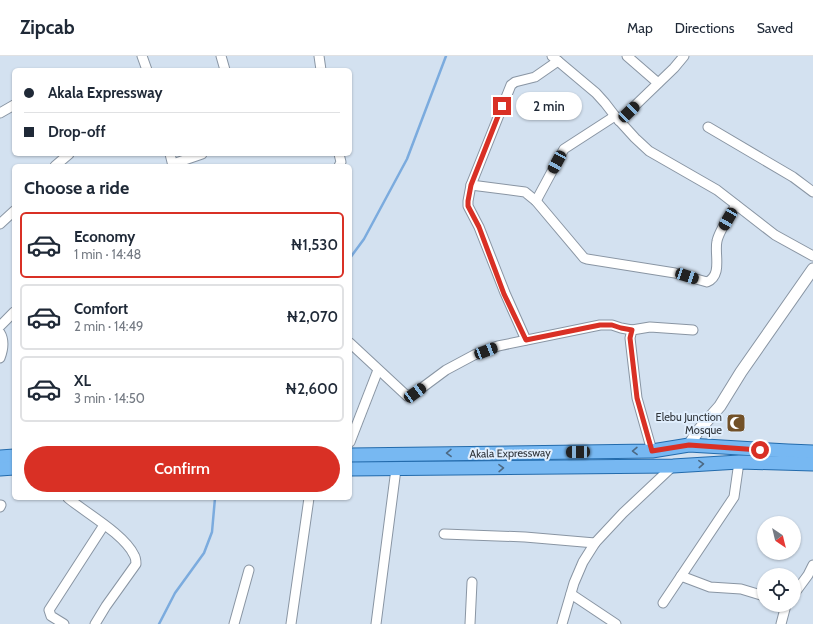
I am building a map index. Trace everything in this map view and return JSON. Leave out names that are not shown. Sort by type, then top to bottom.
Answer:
[{"type":"main road","name":"Akala Expressway","points":[[352,455],[652,451],[689,445],[813,452]]},
{"type":"main road","points":[[788,451],[788,465]]},
{"type":"main road","points":[[0,457],[12,456]]},
{"type":"main road","name":"Akala Expressway","points":[[352,469],[673,466],[739,462],[788,465],[813,464]]},
{"type":"main road","points":[[0,469],[12,468]]},
{"type":"street","points":[[142,56],[146,68]]},
{"type":"street","points":[[221,56],[224,68]]},
{"type":"street","points":[[319,56],[321,68]]},
{"type":"street","points":[[627,56],[658,83]]},
{"type":"street","points":[[536,201],[564,149],[617,118],[658,83],[684,56]]},
{"type":"street","points":[[526,340],[504,294],[479,227],[468,206],[468,201],[471,185],[511,85],[515,82],[535,77],[555,58],[601,98],[617,118],[649,151],[701,179],[775,235],[813,256]]},
{"type":"street","points":[[0,113],[12,106]]},
{"type":"street","points":[[708,127],[793,178],[813,192]]},
{"type":"street","points":[[57,164],[67,156]]},
{"type":"street","points":[[176,164],[197,156]]},
{"type":"street","points":[[471,185],[525,192],[536,201],[584,258],[675,272],[707,282],[710,281],[715,274],[717,266],[717,242],[736,206]]},
{"type":"street","points":[[0,224],[12,213]]},
{"type":"street","points":[[689,445],[698,431],[720,406],[741,372],[813,269]]},
{"type":"street","points":[[0,326],[12,314]]},
{"type":"street","points":[[352,345],[404,394],[410,396],[446,370],[474,355],[498,346],[600,325],[612,325],[632,330],[650,327],[693,330]]},
{"type":"street","points":[[632,330],[630,338],[637,398],[652,451]]},
{"type":"street","points":[[0,333],[3,337],[3,351],[0,358]]},
{"type":"street","points":[[352,437],[378,370]]},
{"type":"street","points":[[663,603],[734,497],[739,462]]},
{"type":"street","points":[[562,624],[582,562],[595,543],[623,513],[673,466]]},
{"type":"street","points":[[376,624],[396,469]]},
{"type":"street","points":[[71,500],[104,525],[128,546],[135,556],[136,564],[95,624]]},
{"type":"street","points":[[291,624],[309,500]]},
{"type":"street","points":[[64,624],[51,616],[49,610],[104,525]]},
{"type":"street","points":[[444,534],[525,537],[595,543]]},
{"type":"street","points":[[801,584],[813,565]]},
{"type":"street","points":[[234,624],[249,570]]},
{"type":"street","points":[[681,576],[710,587],[741,589],[757,594]]},
{"type":"street","points":[[470,624],[472,582]]},
{"type":"street","points":[[571,594],[616,624]]},
{"type":"street","points":[[781,624],[784,612]]},
{"type":"waterway","points":[[352,255],[364,239],[407,159],[446,56]]},
{"type":"waterway","points":[[159,624],[175,593],[204,553],[212,532],[215,500]]},
{"type":"place","name":"Elebu Junction Mosque","points":[[736,423]]},
{"type":"route","points":[[502,106],[471,185],[468,206],[479,227],[504,294],[526,340],[600,325],[612,325],[632,330],[630,338],[637,398],[652,451],[689,445],[760,450]]}]
